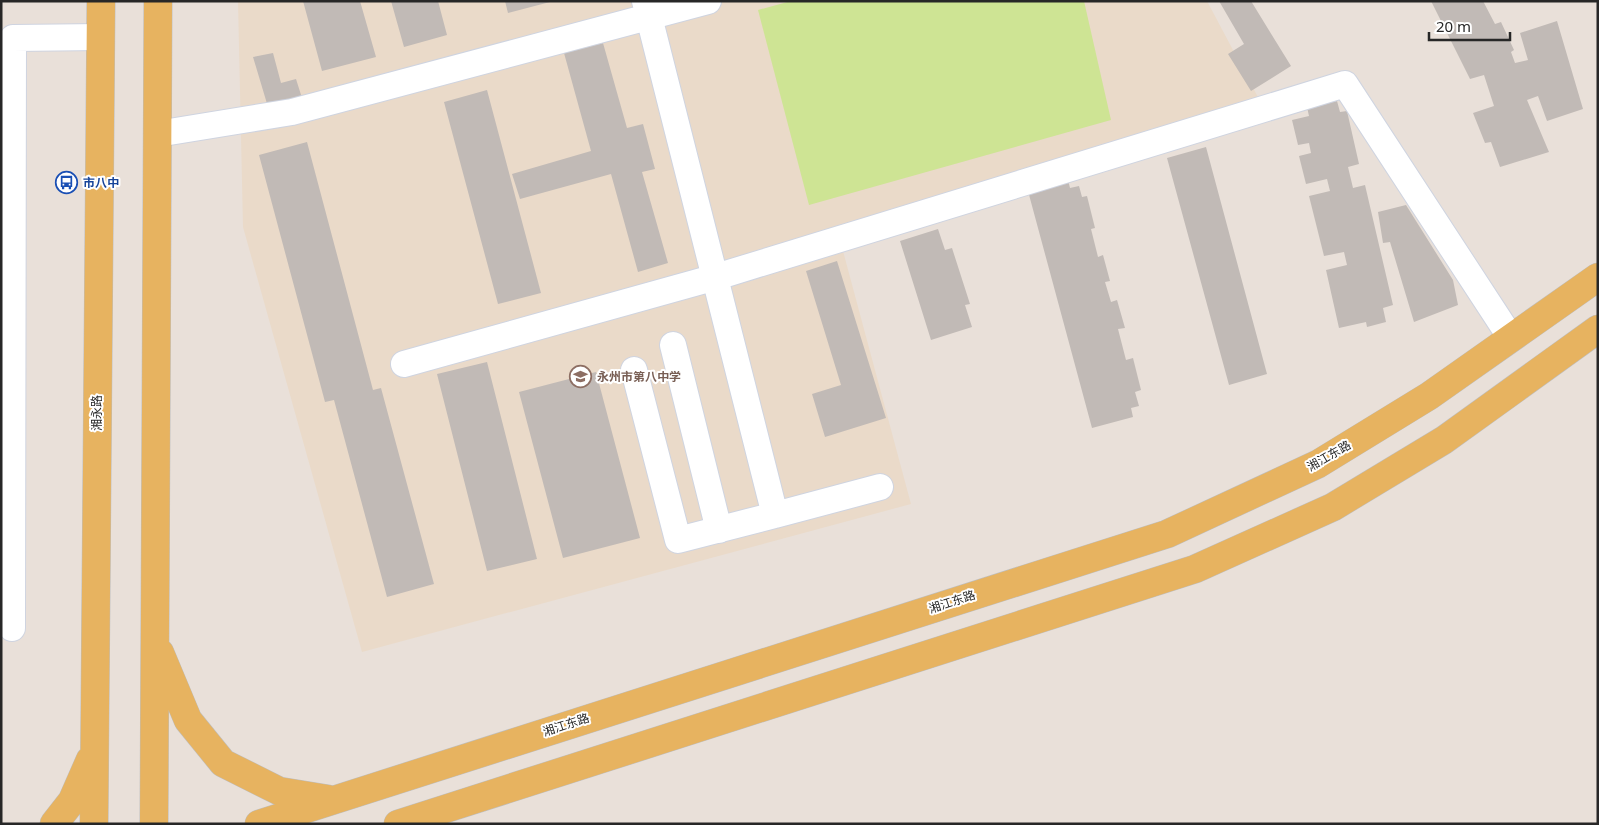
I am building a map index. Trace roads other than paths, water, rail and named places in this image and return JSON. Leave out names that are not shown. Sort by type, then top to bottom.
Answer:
[{"type":"main road","name":"湘永路","points":[[94,824],[101,1]]},
{"type":"main road","points":[[154,824],[158,1]]},
{"type":"main road","name":"湘江东路","points":[[258,824],[1167,534],[1318,464],[1429,396],[1598,277]]},
{"type":"main road","points":[[398,824],[681,732],[1064,612],[1195,568],[1333,507],[1444,440],[1598,329]]},
{"type":"main road","points":[[155,643],[188,720],[224,763],[279,791],[334,800]]},
{"type":"main road","points":[[54,824],[72,801],[94,750]]},
{"type":"lane","points":[[157,134],[292,112],[647,9],[708,1]]},
{"type":"lane","points":[[647,9],[775,515]]},
{"type":"lane","points":[[12,628],[13,38],[101,37]]},
{"type":"lane","points":[[404,364],[716,277],[1345,84],[1511,338]]},
{"type":"lane","points":[[673,344],[719,530]]},
{"type":"lane","points":[[634,370],[678,540],[880,487]]},
{"type":"place","name":"市八中","points":[[67,183]]},
{"type":"place","name":"永州市第八中学","points":[[581,377]]}]
